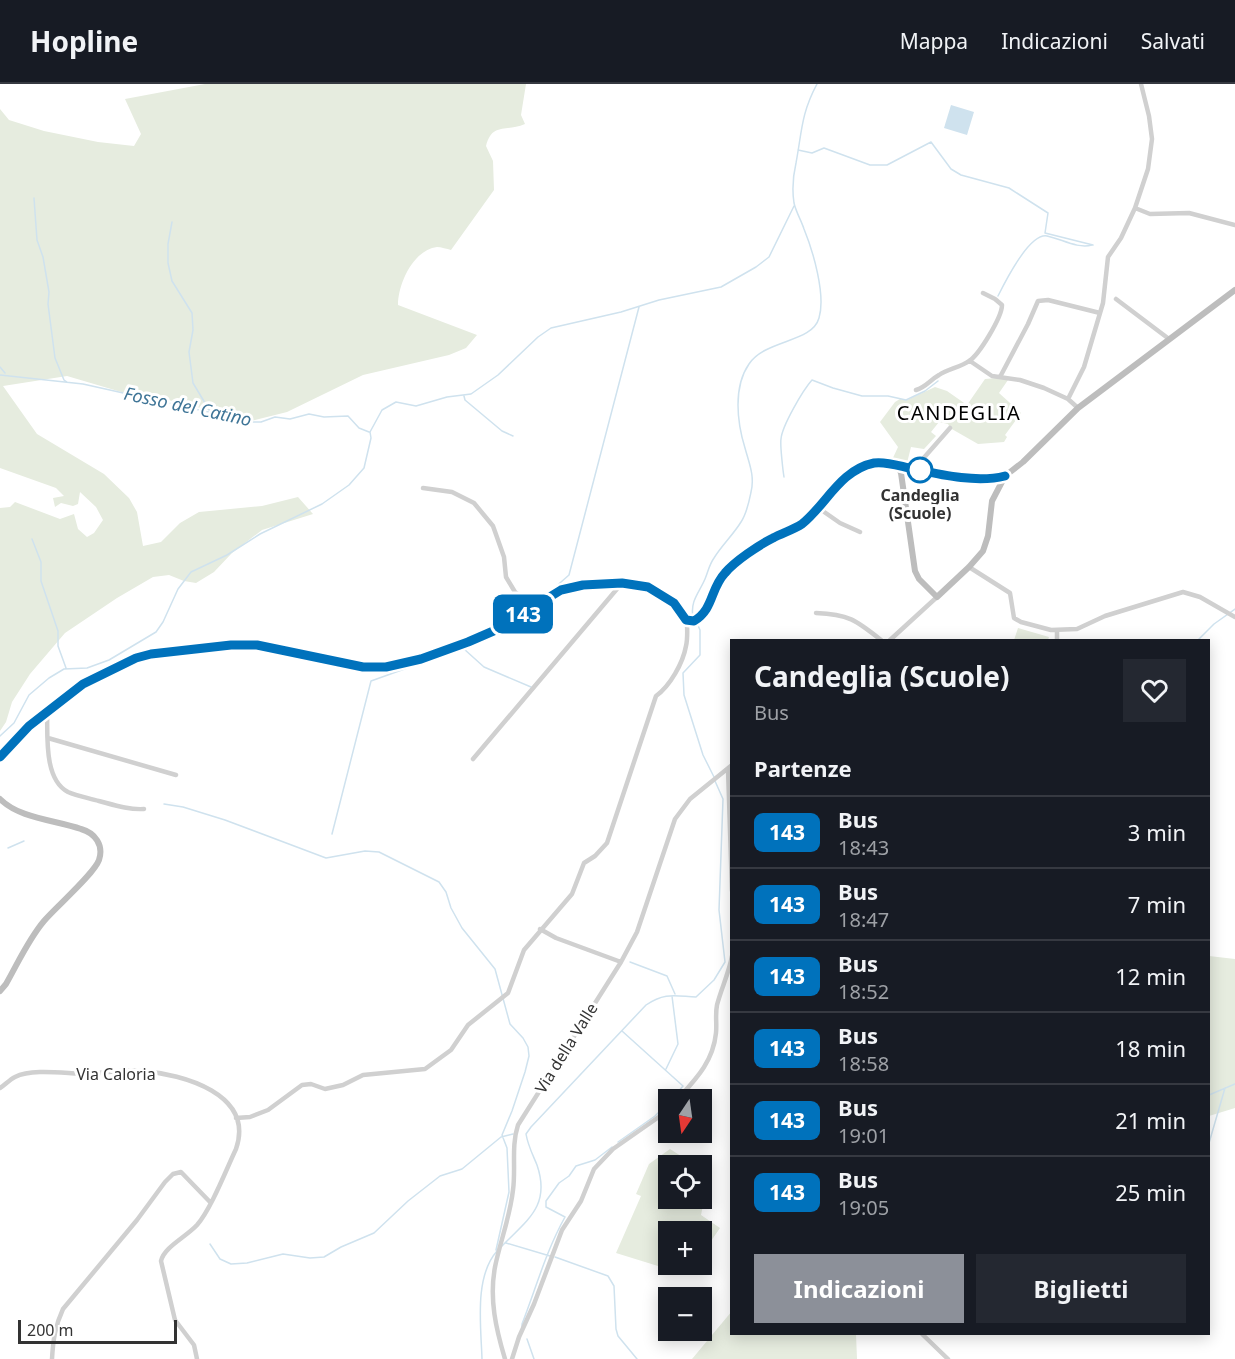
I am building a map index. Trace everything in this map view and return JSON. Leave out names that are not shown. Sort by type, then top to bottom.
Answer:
[{"type":"main road","points":[[897,465],[901,473],[915,571],[919,579],[937,597],[969,567],[984,548],[992,501],[1005,476],[1023,462],[1078,408],[1235,290]]},
{"type":"main road","points":[[0,757],[20,734],[47,710],[94,678],[136,658],[151,654],[231,645],[257,645],[363,667],[386,667],[421,659],[498,629],[561,590],[571,587],[622,583],[638,585],[657,592],[694,620],[708,609],[715,590],[726,571],[770,539],[800,525],[845,478],[865,466],[880,462],[977,477],[1005,476]]},
{"type":"main road","points":[[901,473],[910,468]]},
{"type":"main road","points":[[0,799],[9,807],[21,812],[90,833],[100,844],[101,852],[98,863],[33,934],[0,991]]},
{"type":"street","points":[[1068,399],[1084,367],[1100,314],[1108,257],[1121,238],[1145,180],[1152,145],[1149,116],[1141,84]]},
{"type":"street","points":[[1135,208],[1150,214],[1189,213],[1235,225]]},
{"type":"street","points":[[916,390],[925,387],[940,374],[970,361],[993,330],[1002,310],[1001,303],[983,293]]},
{"type":"street","points":[[1116,299],[1169,339]]},
{"type":"street","points":[[1000,377],[1038,301],[1048,300],[1100,314]]},
{"type":"street","points":[[970,361],[987,374],[1034,384],[1068,399],[1078,408]]},
{"type":"street","points":[[910,468],[950,428]]},
{"type":"street","points":[[423,488],[452,492],[474,503],[493,526],[504,557],[506,577],[515,592],[533,606]]},
{"type":"street","points":[[817,507],[840,523],[860,532]]},
{"type":"street","points":[[969,567],[1010,593],[1014,618],[1021,622],[1058,631],[1077,629],[1105,616],[1178,593],[1194,595],[1235,617]]},
{"type":"street","points":[[472,759],[622,583]]},
{"type":"street","points":[[891,639],[937,597]]},
{"type":"street","points":[[816,614],[834,614],[850,618],[880,639]]},
{"type":"street","points":[[197,1359],[194,1345],[175,1320],[161,1261],[164,1252],[189,1234],[201,1220],[239,1139],[236,1118],[250,1117],[268,1110],[302,1085],[311,1084],[325,1089],[343,1085],[363,1075],[425,1069],[451,1050],[468,1025],[508,993],[524,950],[572,894],[584,862],[596,855],[607,843],[656,696],[665,689],[683,655],[694,620]]},
{"type":"street","points":[[1057,639],[1058,631]]},
{"type":"street","points":[[47,710],[51,771],[56,782],[71,793],[129,809],[144,809]]},
{"type":"street","points":[[48,738],[176,775]]},
{"type":"street","name":"Via della Valle","points":[[505,1359],[495,1322],[492,1292],[495,1266],[513,1190],[516,1130],[621,962],[641,923],[675,819],[690,799],[730,767]]},
{"type":"street","points":[[540,929],[556,938],[621,962]]},
{"type":"street","points":[[687,1089],[712,1057],[717,1004],[730,962]]},
{"type":"street","name":"Via Caloria","points":[[0,1088],[14,1078],[32,1072],[80,1074],[141,1071],[175,1076],[193,1082],[231,1105],[236,1118]]},
{"type":"street","points":[[512,1359],[562,1230],[581,1201],[594,1169],[614,1149],[658,1116]]},
{"type":"street","points":[[52,1359],[56,1329],[63,1309],[173,1174],[181,1172],[210,1202]]},
{"type":"street","points":[[923,1335],[948,1359]]},
{"type":"shaded area","points":[[205,84],[526,84],[521,115],[525,124],[496,131],[489,138],[486,146],[493,161],[494,190],[451,250],[437,247],[428,249],[414,261],[404,278],[399,297],[398,305],[477,335],[466,348],[449,355],[363,375],[287,412],[251,421],[173,401],[128,394],[67,376],[3,386],[37,434],[104,474],[129,498],[137,512],[143,546],[161,542],[180,523],[199,512],[262,506],[298,497],[313,514],[262,530],[232,553],[214,572],[196,583],[169,575],[153,577],[65,633],[30,674],[12,702],[6,722],[0,731],[0,508],[10,507],[15,502],[60,519],[74,514],[78,529],[87,537],[94,533],[103,520],[96,507],[80,492],[78,504],[73,506],[61,503],[55,507],[53,498],[64,496],[56,488],[0,468],[0,109],[9,120],[44,131],[98,142],[134,146],[141,134],[125,99]]},
{"type":"shaded area","points":[[985,379],[1008,380],[999,393],[1021,413],[1005,435],[1007,437],[1004,442],[978,444],[950,428],[948,424],[939,422],[931,432],[936,436],[924,449],[911,447],[907,463],[892,460],[898,447],[880,422],[895,402],[900,399],[907,400],[935,387],[947,391],[967,405]]},
{"type":"shaded area","points":[[1018,628],[1049,637],[1048,639],[1014,639]]},
{"type":"shaded area","points":[[1210,956],[1235,959],[1235,1108],[1210,1116]]},
{"type":"shaded area","points":[[670,1149],[679,1155],[662,1155]]},
{"type":"shaded area","points":[[658,1158],[658,1209],[702,1209],[701,1215],[710,1221],[658,1221],[658,1266],[616,1253],[641,1196],[636,1194],[649,1164]]},
{"type":"shaded area","points":[[712,1223],[720,1228],[712,1240]]},
{"type":"shaded area","points":[[730,1313],[730,1335],[856,1335],[857,1359],[692,1359],[707,1341],[712,1341],[712,1335]]},
{"type":"water","points":[[951,105],[974,112],[967,135],[944,128]]},
{"type":"waterway","points":[[693,617],[694,602],[711,563],[743,519],[748,507],[752,475],[742,438],[738,405],[740,383],[744,373],[757,356],[808,332],[819,318],[821,297],[818,273],[793,198],[794,173],[803,123],[817,84]]},
{"type":"waterway","points":[[798,150],[812,153],[824,148],[870,165],[887,165],[931,142],[951,169],[961,175],[1009,188],[1048,213],[1045,233],[1093,245]]},
{"type":"waterway","points":[[34,198],[37,240],[43,257],[49,292],[48,304],[55,358],[67,382]]},
{"type":"waterway","name":"Fosso del Catino","points":[[0,736],[14,723],[29,695],[49,678],[64,669],[87,668],[109,660],[156,632],[178,589],[191,572],[227,555],[260,534],[322,504],[349,485],[364,468],[371,438],[370,432],[382,410],[396,402],[416,406],[447,397],[471,394],[498,375],[538,337],[551,328],[621,312],[659,300],[721,287],[769,257],[794,206]]},
{"type":"waterway","points":[[172,222],[168,244],[168,263],[172,281],[192,313],[193,330],[189,352],[193,383],[211,413]]},
{"type":"waterway","points":[[998,296],[1025,250],[1040,237],[1047,236],[1081,246],[1092,245]]},
{"type":"waterway","points":[[544,597],[569,575],[639,307]]},
{"type":"waterway","points":[[0,367],[5,373]]},
{"type":"waterway","name":"Fosso del Catino","points":[[0,375],[83,384],[253,422],[275,417],[290,419],[309,414],[324,417],[348,416],[359,428],[369,432]]},
{"type":"waterway","points":[[784,477],[782,433],[794,408],[812,380],[862,396],[888,396],[906,400],[925,391],[938,381]]},
{"type":"waterway","points":[[464,396],[465,400],[502,431],[513,436]]},
{"type":"waterway","points":[[32,539],[41,562],[41,581],[58,631],[58,646],[66,668]]},
{"type":"waterway","points":[[1199,639],[1214,624],[1235,609]]},
{"type":"waterway","points":[[332,834],[371,681],[463,648],[519,623],[528,613]]},
{"type":"waterway","points":[[696,621],[700,630],[700,655],[683,673],[684,695],[703,755],[714,777]]},
{"type":"waterway","points":[[464,649],[484,667],[531,687]]},
{"type":"waterway","points":[[502,1246],[528,1220],[539,1202],[541,1179],[526,1134],[531,1127],[646,1005],[665,996],[696,997],[714,980],[725,962],[719,910],[723,799],[715,781]]},
{"type":"waterway","points":[[164,804],[183,807],[225,820],[326,858],[365,851],[379,852],[439,882],[462,928],[495,969],[510,1024],[528,1047],[529,1056],[525,1072],[502,1135],[507,1148],[509,1192],[496,1250]]},
{"type":"waterway","points":[[8,848],[24,841]]},
{"type":"waterway","points":[[630,962],[667,976],[675,994]]},
{"type":"waterway","points":[[666,1069],[678,1044],[672,996]]},
{"type":"waterway","points":[[622,1031],[683,1086],[680,1089]]},
{"type":"waterway","points":[[1210,1095],[1235,1084]]},
{"type":"waterway","points":[[1210,1140],[1225,1088]]},
{"type":"waterway","points":[[618,1142],[658,1113]]},
{"type":"waterway","points":[[210,1244],[220,1259],[231,1264],[247,1263],[283,1254],[310,1258],[324,1257],[374,1233],[408,1201],[440,1176],[462,1169],[501,1137],[513,1134]]},
{"type":"waterway","points":[[522,1328],[547,1256],[565,1217],[546,1207],[546,1201],[559,1183],[569,1176],[576,1166],[595,1160],[612,1147]]},
{"type":"waterway","points":[[506,1243],[550,1256]]},
{"type":"waterway","points":[[482,1359],[480,1302],[485,1274],[497,1251]]},
{"type":"waterway","points":[[555,1257],[608,1276],[614,1286],[618,1336],[637,1359]]},
{"type":"waterway","points":[[527,1339],[534,1359]]},
{"type":"bus line","name":"143","points":[[0,757],[20,734],[47,710],[83,684],[143,656],[160,652],[231,645],[257,645],[363,667],[402,665],[498,629],[561,590],[583,585],[622,583],[648,587],[674,603],[690,622],[700,618],[708,609],[715,590],[726,571],[770,539],[800,525],[845,478],[865,466],[880,462],[957,476],[982,478],[1005,476]]},
{"type":"place","name":"Candeglia (Scuole)","points":[[920,470]]},
{"type":"district","name":"CANDEGLIA","points":[[959,412]]}]
